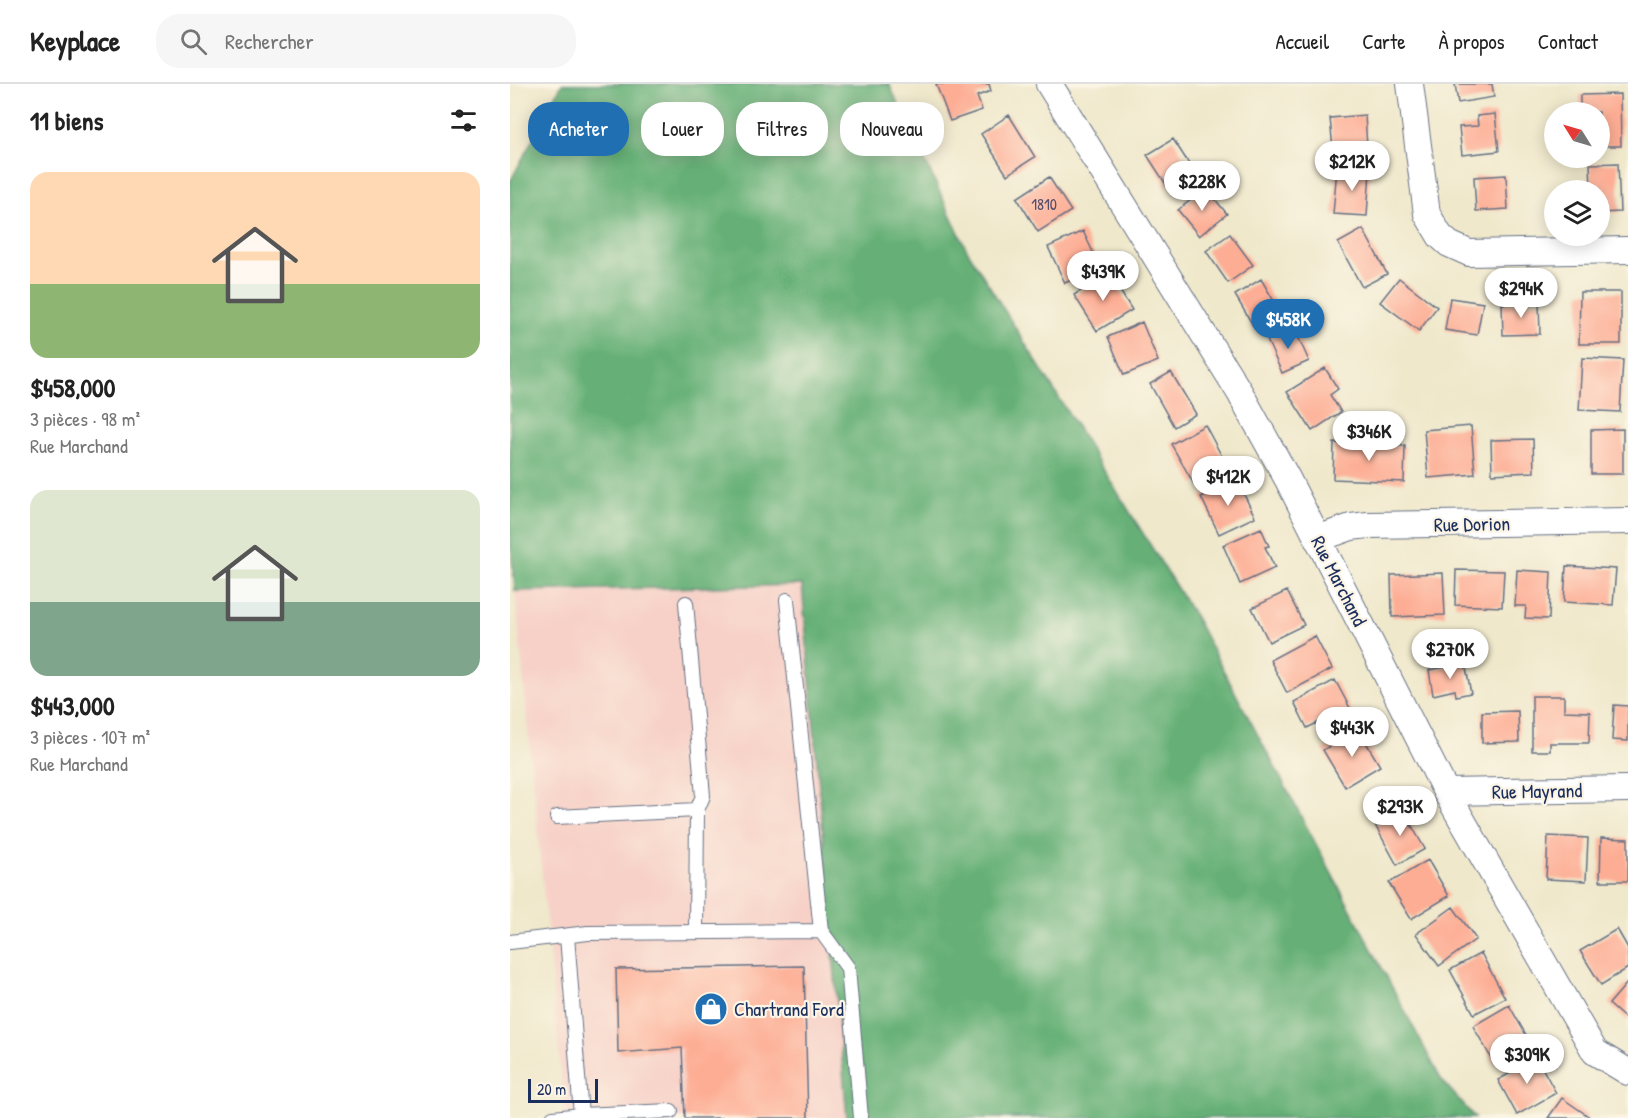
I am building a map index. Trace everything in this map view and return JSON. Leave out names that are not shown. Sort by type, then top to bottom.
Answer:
[{"type":"street","name":"Rue Marchand","points":[[1049,84],[1240,393],[1288,480],[1446,792],[1595,1052],[1628,1072]]},
{"type":"street","points":[[1410,84],[1427,214],[1440,236],[1449,244],[1469,253],[1628,250]]},
{"type":"street","name":"Rue Dorion","points":[[1317,539],[1351,527],[1368,525],[1628,521]]},
{"type":"street","name":"Rue Mayrand","points":[[1446,792],[1628,789]]},
{"type":"lane","points":[[787,600],[821,931],[848,968],[861,1118]]},
{"type":"lane","points":[[686,603],[703,796],[697,810],[696,932]]},
{"type":"lane","points":[[557,817],[697,810]]},
{"type":"lane","points":[[510,942],[588,933],[821,931]]},
{"type":"lane","points":[[567,936],[581,1115]]},
{"type":"lane","points":[[553,1118],[671,1111]]},
{"type":"shaded area","points":[[802,584],[847,1118],[565,1118],[515,591]]},
{"type":"green space","points":[[562,84],[889,84],[897,102],[840,102],[840,156],[923,156],[967,250],[1195,617],[1441,1079],[1475,1118],[847,1118],[802,585],[515,591],[510,537],[510,182],[528,148],[528,156],[629,156],[629,102],[552,102]]},
{"type":"building","points":[[936,84],[989,84],[991,91],[977,96],[982,110],[950,121]]},
{"type":"building","points":[[1455,84],[1492,84],[1494,97],[1458,103]]},
{"type":"building","points":[[1620,94],[1621,146],[1610,146],[1610,102],[1580,102],[1580,95]]},
{"type":"building","points":[[1495,114],[1499,151],[1462,155],[1459,127],[1478,126],[1477,116]]},
{"type":"building","points":[[1009,115],[1035,157],[1007,175],[981,134]]},
{"type":"building","points":[[1365,115],[1367,147],[1333,150],[1330,118]]},
{"type":"building","points":[[1173,139],[1193,170],[1167,186],[1147,155]]},
{"type":"building","points":[[1610,163],[1618,163],[1620,212],[1610,212],[1610,180],[1591,180],[1590,168],[1610,168]]},
{"type":"building","points":[[1337,168],[1370,170],[1367,216],[1333,214]]},
{"type":"building","points":[[1506,175],[1508,209],[1476,211],[1474,177]]},
{"type":"building","points":[[1049,177],[1071,211],[1038,232],[1017,198]]},
{"type":"building","points":[[1206,188],[1227,214],[1199,236],[1178,210]]},
{"type":"building","points":[[1363,229],[1387,274],[1362,287],[1338,243]]},
{"type":"building","points":[[1083,231],[1100,267],[1065,283],[1048,247]]},
{"type":"building","points":[[1230,234],[1253,265],[1228,283],[1206,251]]},
{"type":"building","points":[[1109,273],[1132,310],[1097,331],[1074,295]]},
{"type":"building","points":[[1399,278],[1437,307],[1419,331],[1380,302]]},
{"type":"building","points":[[1261,279],[1281,313],[1255,329],[1235,295]]},
{"type":"building","points":[[1580,292],[1621,292],[1621,344],[1579,344]]},
{"type":"building","points":[[1450,298],[1483,303],[1477,335],[1445,330]]},
{"type":"building","points":[[1539,302],[1540,334],[1503,335],[1502,304]]},
{"type":"building","points":[[1142,322],[1158,361],[1124,375],[1108,337]]},
{"type":"building","points":[[1294,328],[1309,361],[1282,373],[1267,340]]},
{"type":"building","points":[[1582,358],[1623,360],[1620,412],[1579,410]]},
{"type":"building","points":[[1325,368],[1338,389],[1330,395],[1341,412],[1312,431],[1287,392]]},
{"type":"building","points":[[1171,372],[1196,414],[1174,427],[1150,384]]},
{"type":"building","points":[[1205,425],[1227,466],[1194,484],[1171,444]]},
{"type":"building","points":[[1471,426],[1475,474],[1428,478],[1424,430]]},
{"type":"building","points":[[1623,429],[1623,474],[1591,474],[1591,430]]},
{"type":"building","points":[[1533,439],[1534,472],[1492,474],[1491,440]]},
{"type":"building","points":[[1334,443],[1405,446],[1404,482],[1333,479]]},
{"type":"building","points":[[1237,480],[1255,517],[1219,534],[1201,497]]},
{"type":"building","points":[[1261,528],[1269,546],[1265,547],[1275,568],[1240,584],[1223,545]]},
{"type":"building","points":[[1566,566],[1616,569],[1613,605],[1564,602]]},
{"type":"building","points":[[1456,570],[1504,571],[1502,607],[1455,605]]},
{"type":"building","points":[[1517,570],[1551,572],[1549,619],[1525,618],[1526,606],[1515,606]]},
{"type":"building","points":[[1443,573],[1445,615],[1392,617],[1391,575]]},
{"type":"building","points":[[1287,591],[1304,625],[1269,642],[1252,608]]},
{"type":"building","points":[[1315,636],[1332,669],[1287,693],[1270,660]]},
{"type":"building","points":[[1465,663],[1471,693],[1456,696],[1455,690],[1433,695],[1429,670]]},
{"type":"building","points":[[1335,680],[1358,723],[1328,739],[1319,722],[1307,728],[1294,702]]},
{"type":"building","points":[[1532,696],[1564,696],[1564,711],[1590,712],[1589,743],[1550,743],[1550,751],[1532,751]]},
{"type":"building","points":[[1614,705],[1628,706],[1628,741],[1612,740]]},
{"type":"building","points":[[1518,711],[1519,742],[1482,743],[1482,712]]},
{"type":"building","points":[[1358,729],[1380,766],[1345,787],[1323,750]]},
{"type":"building","points":[[1402,809],[1425,849],[1397,865],[1375,825]]},
{"type":"building","points":[[1548,836],[1588,838],[1586,881],[1546,879]]},
{"type":"building","points":[[1601,838],[1628,839],[1628,881],[1600,881]]},
{"type":"building","points":[[1428,860],[1449,896],[1411,919],[1389,883]]},
{"type":"building","points":[[1453,907],[1476,939],[1439,966],[1416,934]]},
{"type":"building","points":[[1617,929],[1628,948],[1628,968],[1601,985],[1580,951]]},
{"type":"building","points":[[1481,953],[1505,998],[1474,1014],[1450,970]]},
{"type":"building","name":"Chartrand Ford","points":[[804,966],[808,1118],[685,1118],[682,1048],[618,1053],[616,969]]},
{"type":"building","points":[[1628,982],[1628,1021],[1609,1004]]},
{"type":"building","points":[[1509,1005],[1530,1042],[1494,1063],[1473,1026]]},
{"type":"building","points":[[1534,1053],[1556,1093],[1517,1115],[1498,1080],[1514,1071],[1511,1066]]},
{"type":"building","points":[[1562,1098],[1591,1118],[1548,1118]]},
{"type":"place","name":"Chartrand Ford","points":[[711,1009]]}]
